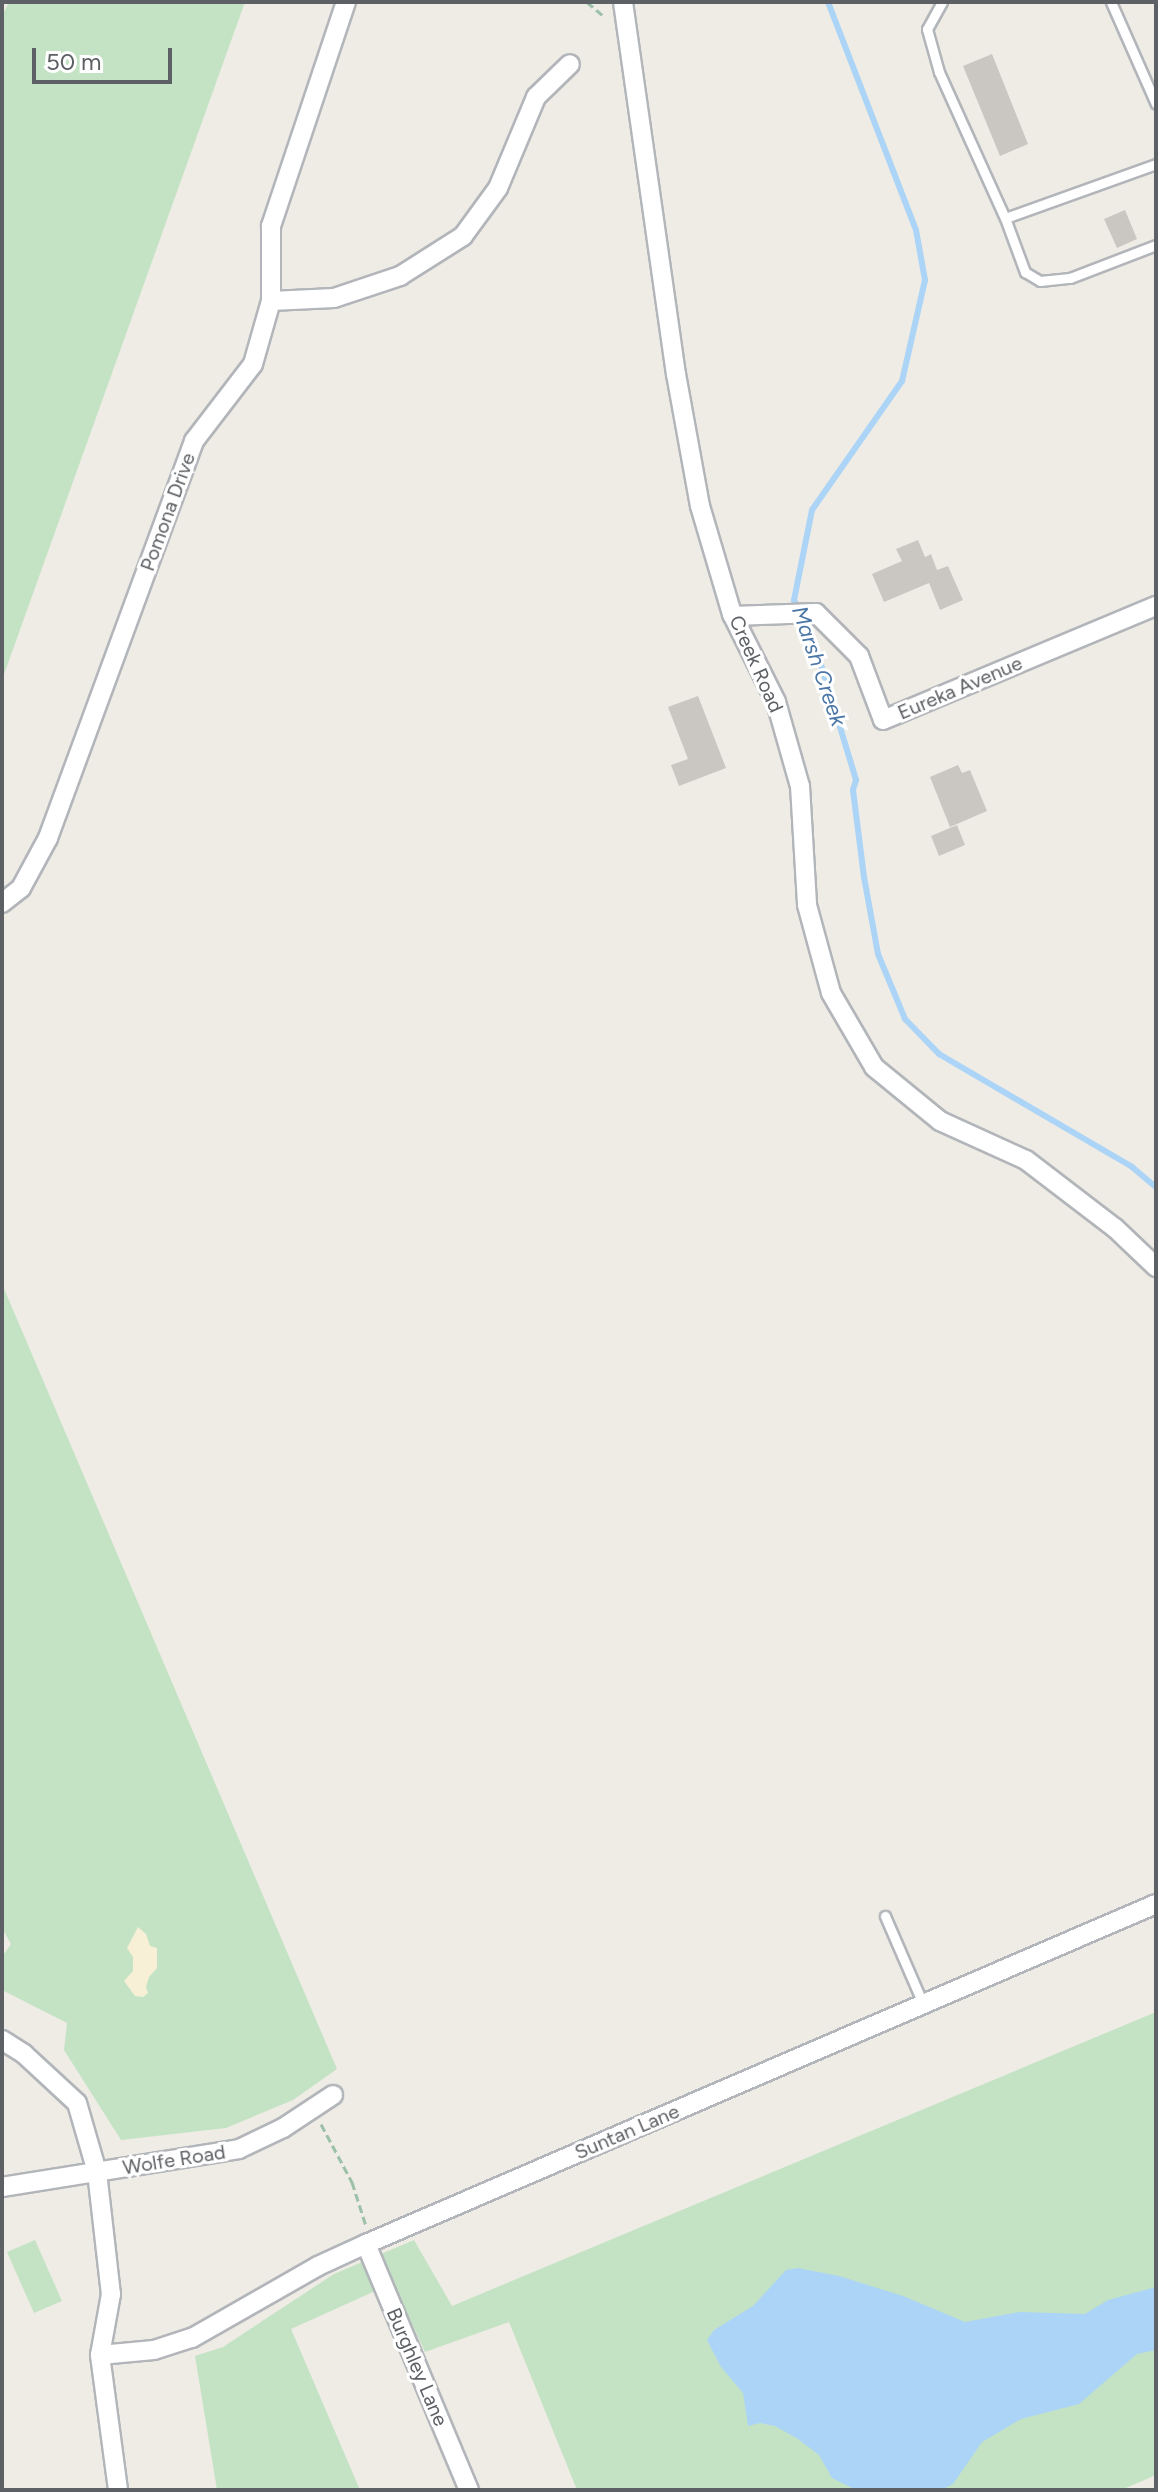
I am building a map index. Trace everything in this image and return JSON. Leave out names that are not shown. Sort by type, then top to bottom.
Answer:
[{"type":"street","name":"Pomona Drive","points":[[2,903],[21,888],[48,838],[194,441],[253,364],[271,301],[271,226],[346,2]]},
{"type":"street","name":"Creek Road","points":[[623,2],[684,418],[700,506],[733,616],[776,702],[800,786],[807,905],[831,993],[874,1067],[940,1121],[1026,1160],[1115,1228],[1156,1267]]},
{"type":"street","points":[[271,301],[334,298],[400,276],[463,236],[498,188],[536,97],[570,64]]},
{"type":"street","name":"Eureka Avenue","points":[[733,616],[816,613],[859,656],[883,720],[1156,606]]},
{"type":"street","name":"Suntan Lane","points":[[100,2355],[154,2350],[192,2338],[369,2242],[1156,1904]]},
{"type":"street","points":[[2,2040],[24,2054],[77,2103],[97,2172],[111,2294],[100,2355],[118,2490]]},
{"type":"street","name":"Wolfe Road","points":[[2,2187],[239,2149],[333,2095]]},
{"type":"street","name":"Burghley Lane","points":[[369,2242],[469,2490]]},
{"type":"lane","points":[[942,2],[927,29],[939,72],[1005,218],[1025,272],[1040,281],[1070,278],[1156,245]]},
{"type":"lane","points":[[1111,2],[1156,104]]},
{"type":"lane","points":[[1005,218],[1156,164]]},
{"type":"lane","points":[[885,1916],[923,2004]]},
{"type":"path","points":[[312,2109],[352,2182],[369,2242]]},
{"type":"green space","points":[[9,2],[245,2],[2,680],[2,16]]},
{"type":"green space","points":[[2,1284],[337,2069],[293,2100],[226,2128],[121,2140],[64,2050],[67,2023],[2,1990],[2,1957],[11,1944],[2,1928]]},
{"type":"green space","points":[[1156,2012],[1156,2475],[1121,2490],[577,2490],[509,2322],[425,2352],[393,2283],[291,2329],[360,2490],[217,2490],[195,2356],[223,2347],[334,2274],[414,2240],[452,2306]]},
{"type":"green space","points":[[35,2240],[62,2301],[34,2313],[7,2252]]},
{"type":"sand","points":[[138,1927],[146,1934],[150,1946],[157,1948],[157,1968],[149,1977],[148,1993],[143,1997],[135,1996],[124,1981],[133,1971],[133,1957],[127,1948]]},
{"type":"water","points":[[798,2268],[839,2276],[903,2296],[965,2322],[1020,2312],[1085,2314],[1108,2300],[1156,2287],[1156,2350],[1137,2354],[1079,2404],[1021,2419],[982,2442],[953,2484],[941,2490],[856,2490],[832,2478],[819,2455],[798,2439],[775,2426],[760,2423],[748,2426],[743,2393],[721,2367],[707,2340],[714,2330],[753,2306],[786,2270]]},
{"type":"building","points":[[992,54],[1028,144],[1000,156],[963,66]]},
{"type":"building","points":[[1125,210],[1137,239],[1117,248],[1104,219]]},
{"type":"building","points":[[918,540],[925,557],[931,554],[937,570],[948,566],[963,600],[940,610],[929,583],[884,602],[872,574],[902,561],[896,549]]},
{"type":"building","points":[[698,696],[726,768],[679,786],[671,765],[688,759],[668,707]]},
{"type":"building","points":[[958,765],[962,773],[970,770],[987,811],[950,827],[930,777]]},
{"type":"building","points":[[957,825],[965,845],[939,856],[931,836]]},
{"type":"waterway","name":"Marsh Creek","points":[[828,2],[916,230],[925,280],[902,381],[812,510],[794,600],[816,648],[856,780],[853,790],[878,954],[905,1019],[939,1054],[1132,1167],[1156,1187]]}]
